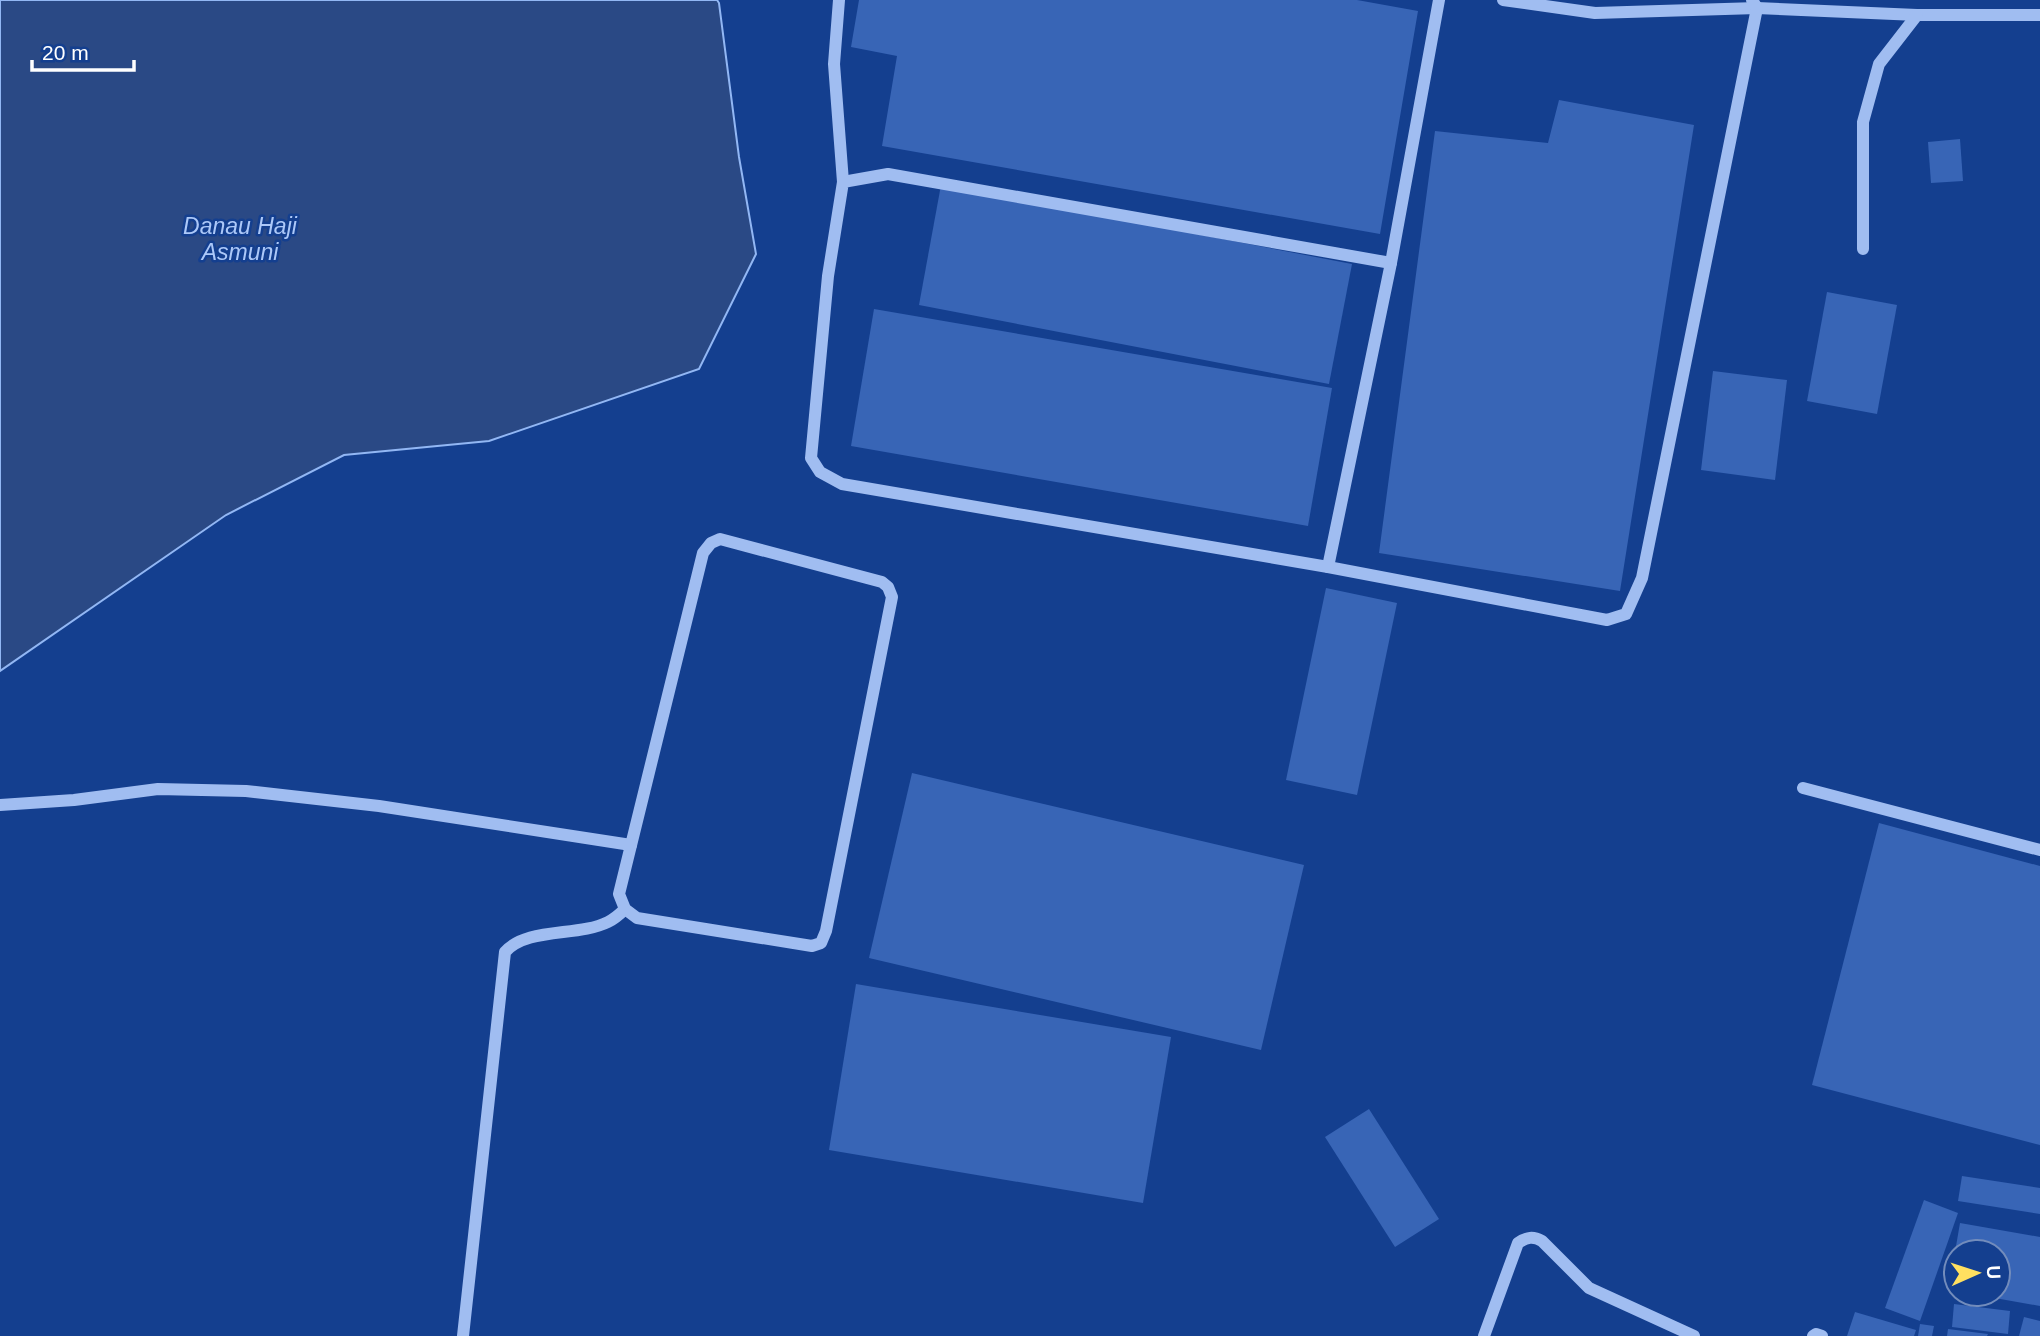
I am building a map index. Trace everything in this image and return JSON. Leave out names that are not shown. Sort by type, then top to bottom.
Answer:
[{"type":"street","points":[[839,0],[834,64],[843,181],[828,276],[811,458],[820,472],[842,484],[1328,567],[1607,620],[1626,614],[1642,578],[1754,4]]},
{"type":"street","points":[[1328,567],[1391,263],[1439,0]]},
{"type":"street","points":[[1503,0],[1595,7],[1754,4],[1917,15],[2040,15]]},
{"type":"street","points":[[1864,249],[1863,122],[1879,64],[1917,15]]},
{"type":"street","points":[[843,181],[888,174],[1391,263]]},
{"type":"street","points":[[720,540],[882,582],[888,587],[892,597],[826,931],[821,943],[812,946],[637,918],[625,909],[619,894],[631,845],[704,553],[711,543],[720,540]]},
{"type":"street","points":[[1803,788],[2040,850]]},
{"type":"street","points":[[0,805],[74,800],[158,789],[246,791],[379,806],[631,845]]},
{"type":"street","points":[[463,1336],[505,952],[520,940],[606,923],[625,909]]},
{"type":"street","points":[[1484,1336],[1518,1243],[1534,1237],[1542,1241],[1589,1288],[1694,1336]]},
{"type":"street","points":[[1813,1336],[1822,1336]]},
{"type":"water","name":"Danau Haji Asmuni","points":[[0,0],[717,0],[756,254],[699,369],[489,441],[344,455],[226,515],[0,671]]},
{"type":"building","points":[[859,0],[1357,0],[1418,11],[1380,234],[882,146],[897,56],[851,47]]},
{"type":"building","points":[[1559,100],[1694,125],[1620,591],[1379,553],[1435,131],[1548,143]]},
{"type":"building","points":[[1960,139],[1963,181],[1931,183],[1928,142]]},
{"type":"building","points":[[941,185],[1352,264],[1329,384],[919,305]]},
{"type":"building","points":[[1827,292],[1897,305],[1877,414],[1807,401]]},
{"type":"building","points":[[874,309],[1332,388],[1308,526],[851,446]]},
{"type":"building","points":[[1713,371],[1787,380],[1775,480],[1701,470]]},
{"type":"building","points":[[1326,588],[1397,603],[1357,795],[1286,780]]},
{"type":"building","points":[[912,773],[1304,865],[1261,1050],[869,958]]},
{"type":"building","points":[[1879,823],[2040,866],[2040,1145],[1812,1085]]},
{"type":"building","points":[[856,984],[1171,1037],[1143,1203],[829,1150]]},
{"type":"building","points":[[1369,1109],[1439,1219],[1395,1247],[1325,1137]]},
{"type":"building","points":[[1962,1176],[2040,1188],[2040,1214],[1958,1201]]},
{"type":"building","points":[[1924,1200],[1958,1213],[1949,1238],[1942,1238],[1942,1258],[1920,1321],[1885,1308]]},
{"type":"building","points":[[1960,1223],[2040,1237],[2040,1306],[2012,1301],[2012,1238],[1957,1238]]},
{"type":"building","points":[[1954,1308],[2010,1311],[2008,1334],[1952,1327]]},
{"type":"building","points":[[1855,1312],[1916,1330],[1914,1336],[1847,1336]]},
{"type":"building","points":[[2024,1317],[2040,1321],[2040,1336],[2019,1336]]},
{"type":"building","points":[[1920,1324],[1934,1326],[1932,1336],[1918,1336]]},
{"type":"building","points":[[1948,1329],[1988,1334],[1947,1336]]}]
